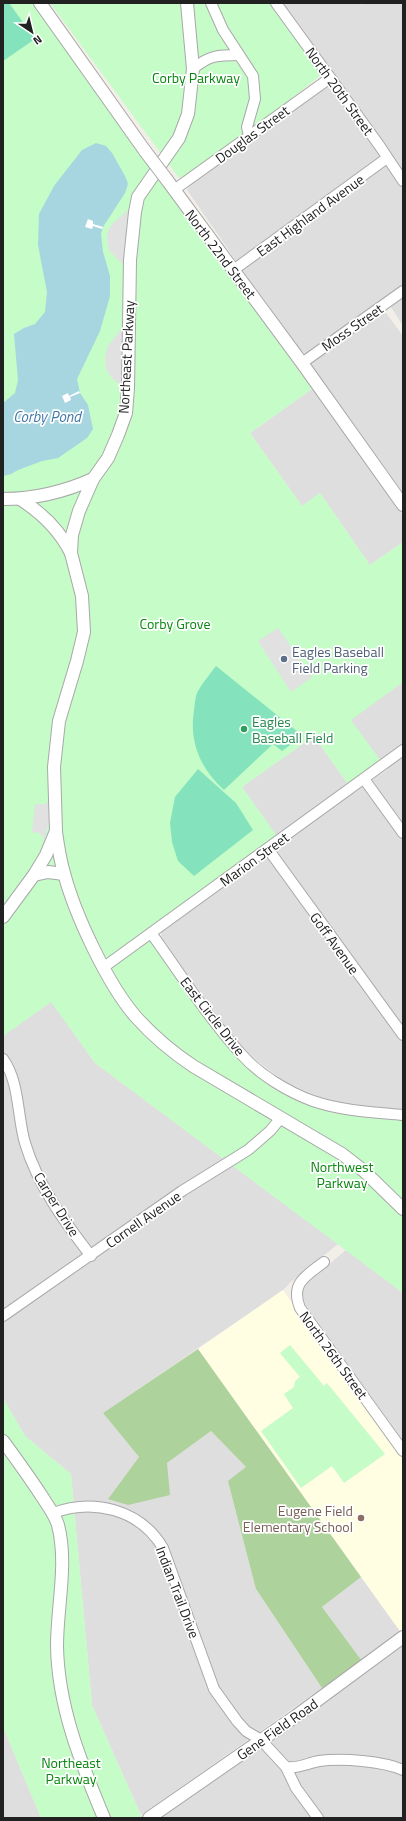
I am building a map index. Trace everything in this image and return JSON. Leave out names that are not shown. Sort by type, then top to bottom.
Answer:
[{"type":"street","name":"North 22nd Street","points":[[40,3],[145,151],[232,271],[302,363],[403,505]]},
{"type":"street","points":[[187,3],[193,69]]},
{"type":"street","points":[[211,3],[223,30],[253,76],[255,99],[247,128],[249,136]]},
{"type":"street","name":"North 20th Street","points":[[276,3],[403,181]]},
{"type":"street","points":[[193,69],[202,61],[211,56],[239,55]]},
{"type":"street","name":"Northeast Parkway","points":[[3,917],[34,875],[46,855],[56,831],[54,767],[59,721],[84,632],[82,596],[71,553],[72,535],[93,479],[108,458],[126,412],[128,388],[130,260],[132,232],[138,197],[179,138],[188,114],[193,69]]},
{"type":"street","name":"Douglas Street","points":[[174,190],[330,78]]},
{"type":"street","name":"East Highland Avenue","points":[[232,271],[387,158]]},
{"type":"street","name":"Moss Street","points":[[302,363],[403,291]]},
{"type":"street","points":[[3,499],[20,499],[69,489],[93,479]]},
{"type":"street","points":[[20,499],[52,523],[71,553]]},
{"type":"street","name":"Marion Street","points":[[104,967],[268,850],[403,750]]},
{"type":"street","points":[[364,779],[403,833]]},
{"type":"street","points":[[56,831],[64,874],[79,914],[104,967],[117,990],[135,1015],[171,1051],[280,1119],[342,1154],[381,1186],[403,1209]]},
{"type":"street","name":"Goff Avenue","points":[[268,850],[403,1035]]},
{"type":"street","points":[[34,875],[48,872],[64,874]]},
{"type":"street","name":"East Circle Drive","points":[[151,932],[219,1027],[242,1056],[264,1074],[287,1088],[319,1102],[352,1110],[403,1115]]},
{"type":"street","name":"Carper Drive","points":[[3,1058],[10,1071],[16,1091],[22,1131],[31,1163],[57,1209],[91,1256]]},
{"type":"street","name":"Cornell Avenue","points":[[3,1316],[182,1191],[248,1150],[270,1131],[280,1119]]},
{"type":"street","name":"North 26th Street","points":[[324,1262],[298,1284],[296,1297],[300,1308],[403,1451]]},
{"type":"street","points":[[3,1441],[53,1513],[58,1523],[62,1557],[57,1646],[59,1676],[66,1715],[89,1782],[104,1818]]},
{"type":"street","name":"Indian Trail Drive","points":[[53,1513],[68,1507],[87,1505],[106,1507],[130,1516],[151,1531],[163,1548],[214,1689],[246,1731],[261,1740],[286,1767],[296,1788],[309,1809],[318,1818]]},
{"type":"street","name":"Gene Field Road","points":[[149,1818],[261,1740],[403,1637]]},
{"type":"street","points":[[286,1767],[294,1768],[320,1761],[342,1760],[364,1761],[403,1770]]},
{"type":"shaded area","points":[[282,3],[360,3],[361,5],[363,3],[403,3],[403,288],[306,354],[296,347],[187,190],[189,186],[336,79]]},
{"type":"shaded area","points":[[128,210],[125,267],[109,250],[107,240],[108,231],[112,224]]},
{"type":"shaded area","points":[[403,296],[403,326],[391,307]]},
{"type":"shaded area","points":[[379,313],[386,313],[403,336],[403,493],[312,366],[312,362],[317,357]]},
{"type":"shaded area","points":[[123,327],[122,387],[111,377],[106,369],[105,357],[108,346]]},
{"type":"shaded area","points":[[312,389],[403,515],[403,542],[370,565],[320,493],[302,506],[250,433]]},
{"type":"shaded area","name":"Eagles Baseball Field Parking","points":[[278,628],[312,677],[291,692],[258,641]]},
{"type":"shaded area","points":[[403,682],[403,1110],[344,1104],[317,1096],[285,1082],[247,1052],[229,1031],[163,941],[161,936],[162,931],[282,844],[242,787],[314,736],[354,793],[387,770],[350,720]]},
{"type":"shaded area","points":[[50,799],[50,817],[44,842],[43,837],[39,833],[32,832],[35,804],[45,804]]},
{"type":"shaded area","points":[[51,1001],[95,1063],[338,1244],[283,1290],[103,1413],[139,1457],[108,1499],[167,1463],[211,1431],[246,1467],[256,1589],[322,1688],[141,1815],[92,1705],[71,1474],[25,1436],[3,1398],[3,1036]]},
{"type":"shaded area","points":[[346,1250],[403,1293],[403,1441],[305,1304],[302,1292],[306,1284]]},
{"type":"shaded area","name":"Eugene Field Elementary School","points":[[283,1290],[403,1459],[402,1634],[198,1349]]},
{"type":"shaded area","points":[[361,1577],[402,1634],[362,1661],[322,1607]]},
{"type":"shaded area","points":[[403,1645],[403,1818],[157,1818]]},
{"type":"shaded area","points":[[3,1727],[41,1818],[3,1818]]},
{"type":"green space","name":"Corby Grove","points":[[3,3],[33,3],[312,389],[250,433],[302,506],[320,493],[370,565],[403,542],[403,682],[351,720],[381,761],[348,784],[314,736],[242,787],[277,836],[146,932],[223,1042],[249,1070],[272,1088],[297,1101],[332,1113],[403,1121],[403,1293],[95,1063],[51,1002],[3,1036]]},
{"type":"green space","points":[[9,3],[35,39],[3,61],[3,5]]},
{"type":"green space","name":"Corby Parkway","points":[[50,3],[270,3],[321,72],[321,75],[272,114],[188,174],[179,178]]},
{"type":"green space","name":"Eagles Baseball Field","points":[[216,666],[303,736],[282,751],[273,744],[224,790],[208,773],[198,754],[193,733],[195,700],[197,693]]},
{"type":"green space","points":[[198,769],[236,803],[253,830],[194,876],[178,861],[172,842],[170,823],[175,797]]},
{"type":"green space","points":[[290,1345],[324,1386],[327,1383],[385,1454],[344,1483],[332,1466],[301,1488],[261,1431],[293,1408],[284,1394],[294,1387],[295,1381],[300,1377],[280,1353]]},
{"type":"green space","points":[[198,1349],[361,1577],[322,1607],[362,1661],[322,1688],[256,1589],[228,1481],[246,1467],[211,1431],[167,1463],[170,1495],[128,1505],[108,1499],[139,1457],[103,1413]]},
{"type":"green space","name":"Northeast Parkway","points":[[3,1398],[25,1436],[71,1474],[92,1705],[142,1818],[41,1818],[3,1727]]},
{"type":"water","name":"Corby Pond","points":[[96,143],[106,146],[112,153],[128,184],[125,193],[103,227],[101,234],[103,252],[110,276],[110,296],[100,331],[77,379],[80,393],[88,405],[93,429],[87,438],[58,458],[42,461],[3,476],[3,403],[15,393],[18,380],[14,334],[35,324],[45,312],[47,292],[38,245],[39,214],[54,186],[82,150]]},
{"type":"pier","points":[[88,219],[93,221],[93,224],[103,227],[102,229],[93,226],[92,229],[85,227]]},
{"type":"pier","points":[[79,391],[80,393],[70,397],[71,400],[65,403],[62,396],[68,393],[69,396]]},
{"type":"place","name":"Eagles Baseball Field Parking","points":[[284,659]]},
{"type":"place","name":"Eagles Baseball Field","points":[[244,729]]},
{"type":"place","name":"Eugene Field Elementary School","points":[[361,1518]]},
{"type":"park label","name":"Northwest Parkway","points":[[342,1174]]}]
